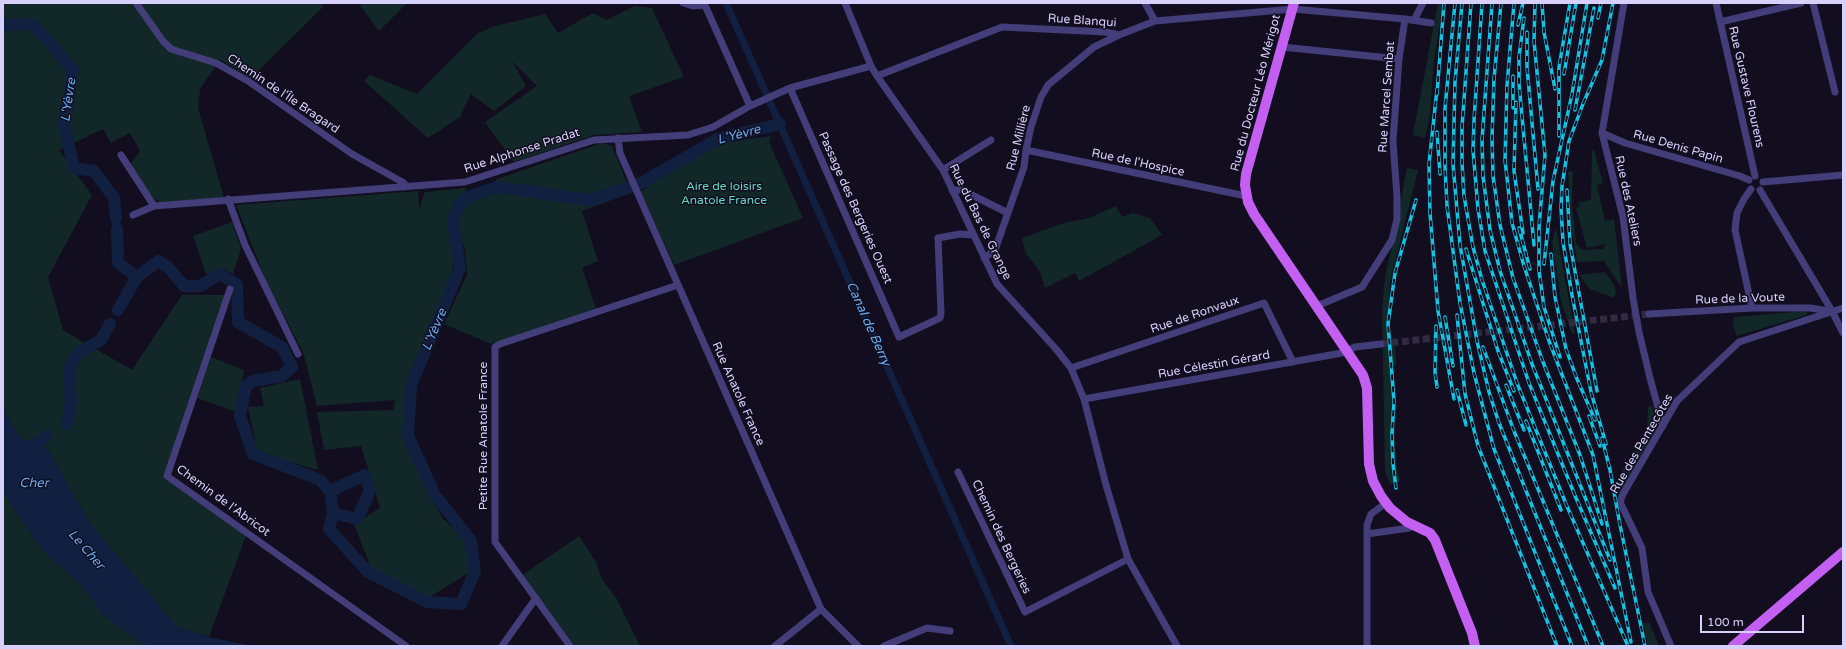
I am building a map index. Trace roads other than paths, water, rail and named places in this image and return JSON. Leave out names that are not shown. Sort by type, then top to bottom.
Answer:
[{"type":"main road","name":"Rue du Docteur Léo Mérigot","points":[[1293,6],[1246,174],[1246,196],[1254,214],[1362,371],[1366,382],[1370,472],[1376,489],[1386,503],[1402,518],[1425,530],[1435,540],[1472,633],[1475,646]]},
{"type":"main road","points":[[1735,646],[1843,552]]},
{"type":"street","name":"Chemin de l'Île Bragard","points":[[136,3],[163,41],[171,49],[216,63],[248,81],[352,154],[404,183],[405,187]]},
{"type":"street","points":[[683,3],[693,6],[705,4],[750,106]]},
{"type":"street","name":"Rue du Bas de Grange","points":[[845,3],[871,66],[943,170],[997,284],[1056,349],[1071,368],[1084,399],[1106,485],[1128,559],[1176,646]]},
{"type":"street","points":[[1145,3],[1155,21]]},
{"type":"street","points":[[1414,20],[1423,3]]},
{"type":"street","name":"Rue des Ateliers","points":[[1624,3],[1602,133],[1623,217],[1633,298],[1639,332],[1663,426]]},
{"type":"street","name":"Rue Gustave Flourens","points":[[1716,3],[1752,160],[1752,178]]},
{"type":"street","points":[[1720,22],[1801,3]]},
{"type":"street","points":[[1813,3],[1835,92]]},
{"type":"street","points":[[1293,6],[1431,23]]},
{"type":"street","name":"Rue Blanqui","points":[[877,76],[1002,27],[1105,32],[1119,36],[1155,21],[1293,6]]},
{"type":"street","name":"Rue Marcel Sembat","points":[[1317,306],[1362,287],[1392,240],[1398,197],[1393,140],[1399,59],[1405,19]]},
{"type":"street","name":"Rue Millière","points":[[984,258],[996,250],[1024,167],[1031,127],[1041,97],[1048,85],[1094,47],[1119,36]]},
{"type":"street","points":[[1282,48],[1399,59]]},
{"type":"street","name":"Rue Alphonse Pradat","points":[[133,215],[154,206],[465,182],[594,140],[688,135],[713,127],[759,101],[790,88],[871,66]]},
{"type":"street","name":"Passage des Bergeries Ouest","points":[[790,88],[899,337],[940,318],[938,238],[960,234],[973,235]]},
{"type":"street","name":"Rue Denis Papin","points":[[1602,133],[1625,143],[1740,176],[1752,178]]},
{"type":"street","name":"Rue Anatole France","points":[[618,138],[620,153],[637,193],[821,609],[858,646]]},
{"type":"street","points":[[943,170],[991,140]]},
{"type":"street","name":"Rue de l'Hospice","points":[[1026,150],[1246,196]]},
{"type":"street","points":[[121,155],[154,206]]},
{"type":"street","points":[[1751,189],[1755,191],[1762,186],[1843,175]]},
{"type":"street","points":[[1751,189],[1748,185],[1752,178],[1761,178],[1762,186],[1843,333]]},
{"type":"street","points":[[1751,189],[1737,213],[1735,230],[1752,308]]},
{"type":"street","points":[[952,190],[962,190],[1008,213]]},
{"type":"street","points":[[228,200],[245,245],[298,354]]},
{"type":"street","name":"Petite Rue Anatole France","points":[[570,646],[495,542],[495,347],[500,344],[678,284]]},
{"type":"street","name":"Chemin de l'Abricot","points":[[230,289],[167,476],[406,646]]},
{"type":"street","name":"Rue de Ronvaux","points":[[1071,368],[1264,303],[1293,362]]},
{"type":"street","name":"Rue de la Voute","points":[[1649,314],[1752,308],[1810,308],[1832,311]]},
{"type":"street","name":"Rue des Pentecôtes","points":[[1671,646],[1648,592],[1642,548],[1620,502],[1623,494],[1677,401],[1739,342],[1843,308]]},
{"type":"street","points":[[1348,351],[1355,347],[1381,344]]},
{"type":"street","name":"Rue Célestin Gérard","points":[[1084,399],[1348,351]]},
{"type":"street","name":"Chemin des Bergeries","points":[[958,472],[1025,612],[1128,559]]},
{"type":"street","points":[[1367,646],[1367,525],[1371,514],[1386,503]]},
{"type":"street","points":[[1367,534],[1409,528]]},
{"type":"street","points":[[502,646],[536,598]]},
{"type":"street","points":[[775,646],[821,609]]},
{"type":"street","points":[[884,646],[927,628],[950,631]]},
{"type":"water","name":"Cher","points":[[3,409],[19,437],[47,448],[89,522],[177,627],[209,637],[252,646],[146,646],[103,615],[82,585],[44,552],[3,492]]},
{"type":"waterway","name":"Canal de Berry","points":[[726,3],[1011,646]]},
{"type":"waterway","name":"L'Yèvre","points":[[3,25],[33,24],[73,70],[64,125],[74,168],[94,171],[114,198],[116,219]]},
{"type":"waterway","name":"L'Yèvre","points":[[118,310],[137,277],[158,261],[168,267],[184,286],[200,286],[220,274],[237,285],[238,322],[282,347],[292,367],[282,376],[253,381],[246,386],[240,416],[253,454],[320,480],[330,491],[333,513],[329,529],[368,572],[427,602],[461,604],[475,571],[471,541],[435,495],[408,436],[411,385],[460,268],[453,220],[459,205],[468,197],[497,187],[591,200],[641,183],[718,139],[780,124]]},
{"type":"waterway","name":"L'Yèvre","points":[[117,229],[118,263],[137,277]]},
{"type":"waterway","name":"L'Yèvre","points":[[67,424],[71,402],[69,369],[78,353],[101,340],[110,324]]},
{"type":"waterway","name":"L'Yèvre","points":[[23,452],[47,436]]},
{"type":"waterway","name":"L'Yèvre","points":[[330,491],[365,475],[370,491],[357,519],[333,513]]},
{"type":"tunnel","points":[[1381,344],[1649,314]]},
{"type":"railway","points":[[1437,94],[1444,3]]},
{"type":"railway","points":[[1455,3],[1445,108],[1445,166],[1447,206],[1460,303],[1474,373],[1494,449],[1572,646]]},
{"type":"railway","points":[[1462,3],[1455,82],[1453,164],[1460,245],[1477,341],[1489,392],[1499,423],[1588,646]]},
{"type":"railway","points":[[1471,3],[1462,127],[1462,163],[1464,196],[1473,247],[1482,280],[1517,383],[1566,504],[1628,646]]},
{"type":"railway","points":[[1482,3],[1473,150],[1478,209],[1485,251],[1529,383],[1615,588]]},
{"type":"railway","points":[[1492,3],[1482,140],[1483,176],[1490,230],[1500,271],[1532,364],[1610,560]]},
{"type":"railway","points":[[1501,3],[1494,79],[1492,138],[1493,176],[1500,225],[1513,278],[1543,362],[1580,455],[1602,524]]},
{"type":"railway","points":[[1514,3],[1507,85],[1505,160],[1512,223],[1524,266],[1549,341],[1593,455],[1631,642]]},
{"type":"railway","points":[[1518,25],[1523,3]]},
{"type":"railway","points":[[1535,3],[1534,41],[1545,155],[1539,227],[1539,271],[1544,307],[1560,357]]},
{"type":"railway","points":[[1542,3],[1544,32],[1555,89]]},
{"type":"railway","points":[[1559,136],[1559,67],[1570,3]]},
{"type":"railway","points":[[1564,74],[1576,3]]},
{"type":"railway","points":[[1544,264],[1553,181],[1572,94],[1587,3]]},
{"type":"railway","points":[[1598,18],[1601,3]]},
{"type":"railway","points":[[1606,444],[1591,392],[1572,295],[1563,242],[1561,208],[1562,186],[1569,141],[1602,60],[1613,3]]},
{"type":"railway","points":[[1575,110],[1594,8]]},
{"type":"railway","points":[[1524,18],[1519,57],[1519,84],[1534,245]]},
{"type":"railway","points":[[1527,32],[1527,67],[1538,189]]},
{"type":"railway","points":[[1513,76],[1513,108]]},
{"type":"railway","points":[[1437,89],[1429,164],[1430,213],[1438,311],[1454,399]]},
{"type":"railway","points":[[1516,102],[1514,171],[1523,233]]},
{"type":"railway","points":[[1437,132],[1440,174]]},
{"type":"railway","points":[[1567,190],[1570,244],[1597,391]]},
{"type":"railway","points":[[1396,488],[1393,464],[1392,434],[1394,401],[1388,324],[1395,273],[1416,200]]},
{"type":"railway","points":[[1519,228],[1530,269]]},
{"type":"railway","points":[[1466,249],[1498,351],[1514,391]]},
{"type":"railway","points":[[1551,254],[1555,297],[1566,349],[1595,420]]},
{"type":"railway","points":[[1457,315],[1465,394],[1478,446],[1557,646]]},
{"type":"railway","points":[[1445,317],[1453,366]]},
{"type":"railway","points":[[1436,326],[1435,372],[1437,387]]},
{"type":"railway","points":[[1483,347],[1514,431],[1603,646]]},
{"type":"railway","points":[[1506,385],[1524,430]]},
{"type":"railway","points":[[1457,390],[1466,425]]},
{"type":"railway","points":[[1589,416],[1600,446]]},
{"type":"railway","points":[[1526,421],[1561,510]]},
{"type":"railway","points":[[1602,438],[1610,470],[1645,646]]},
{"type":"park label","name":"Aire de loisirs Anatole France","points":[[724,194]]},
{"type":"water label","name":"Le Cher","points":[[86,550]]}]
